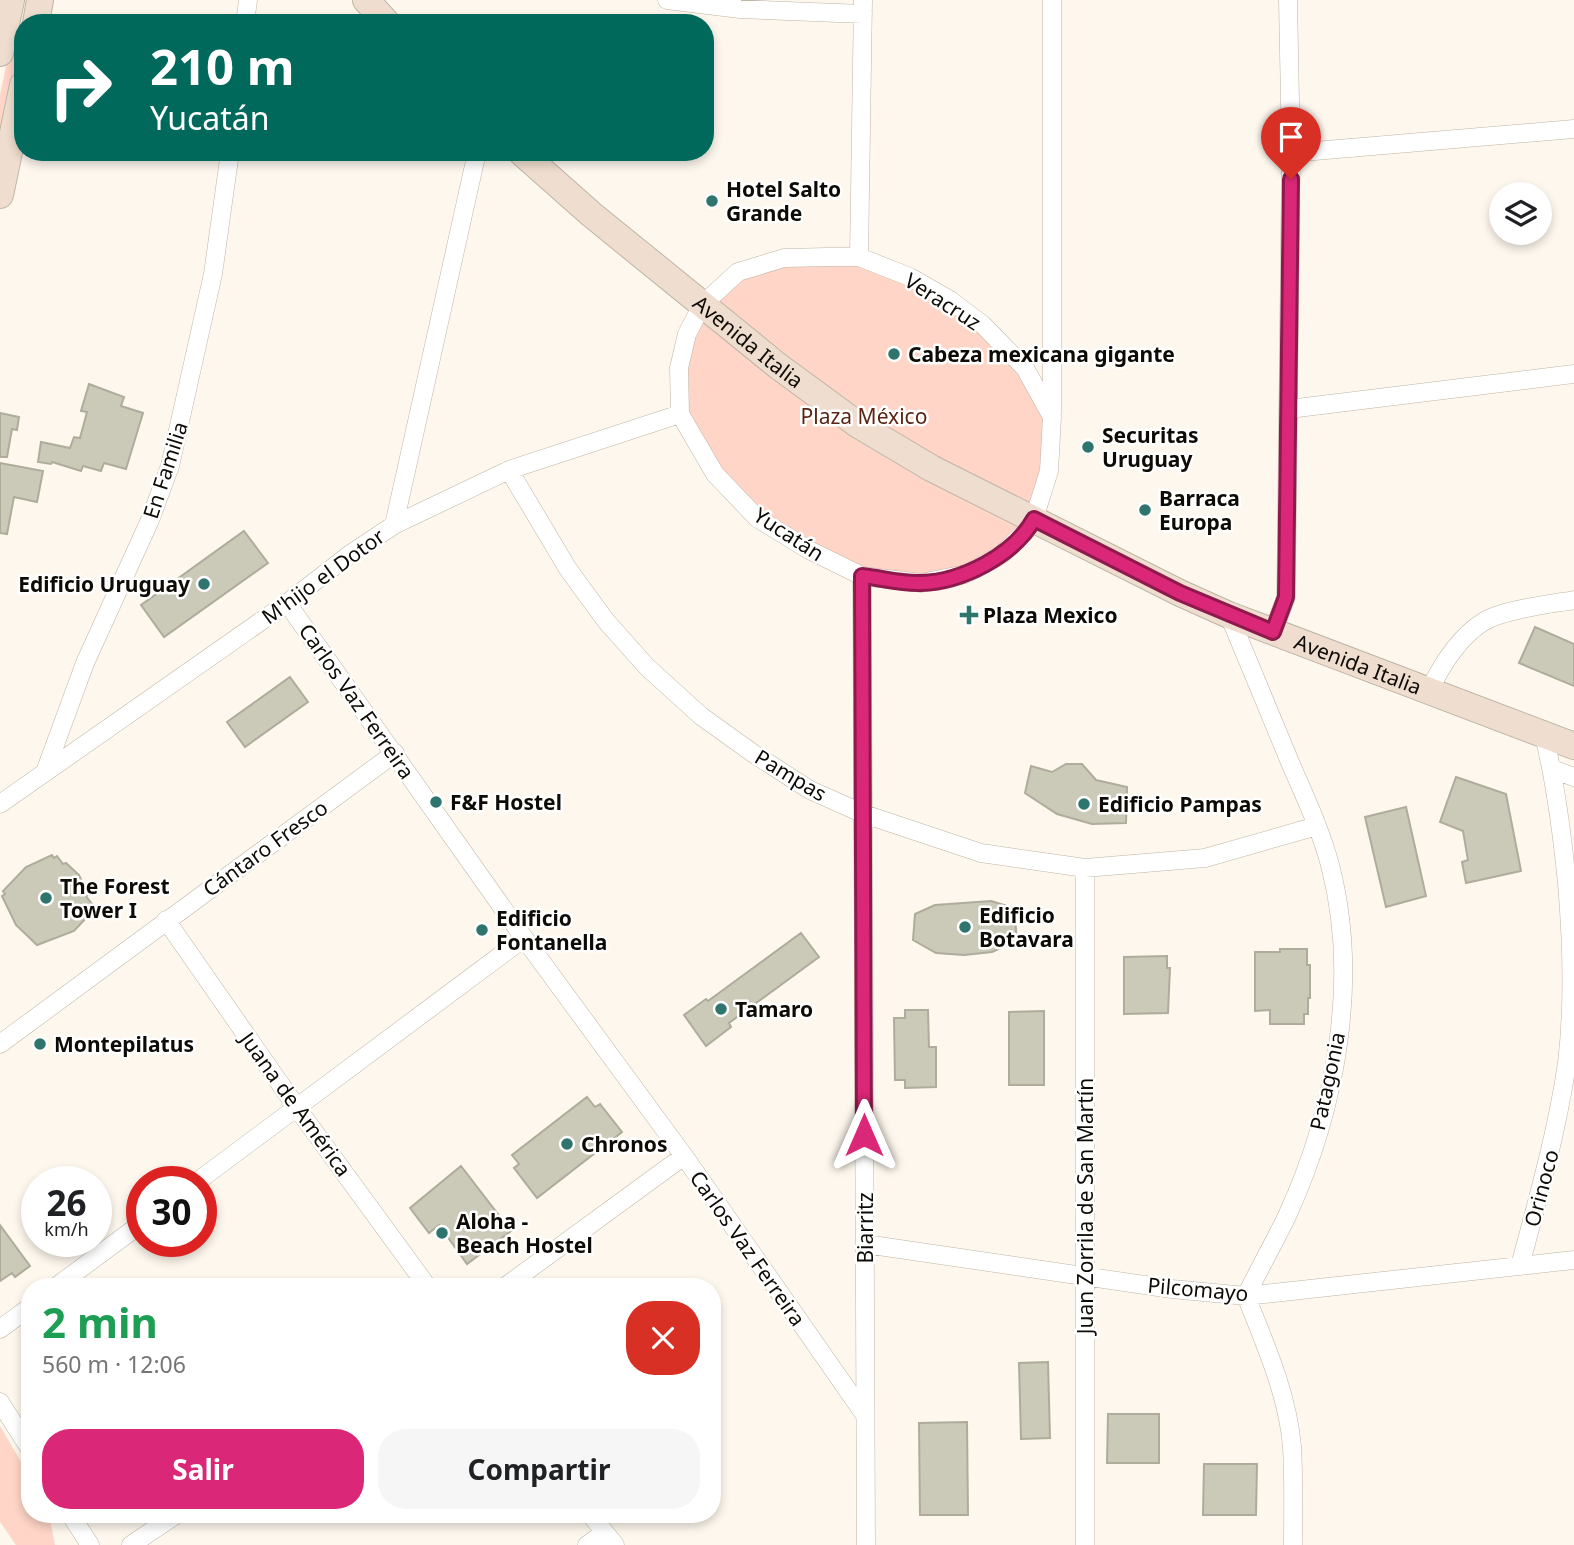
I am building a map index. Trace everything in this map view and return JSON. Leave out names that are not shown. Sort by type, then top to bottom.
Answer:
[{"type":"street","points":[[366,0],[379,14]]},
{"type":"street","points":[[667,0],[740,9],[863,7],[859,257]]},
{"type":"street","points":[[1034,519],[1049,471],[1052,417],[1052,0]]},
{"type":"street","points":[[1273,632],[1286,597],[1291,153],[1288,0]]},
{"type":"street","points":[[0,53],[7,5],[38,13]]},
{"type":"street","points":[[0,195],[14,128]]},
{"type":"street","points":[[1291,153],[1574,129]]},
{"type":"street","name":"En Familia","points":[[45,772],[85,663],[150,520],[170,466],[213,274],[229,161]]},
{"type":"street","points":[[394,525],[475,161]]},
{"type":"street","name":"Avenida Italia","points":[[531,161],[591,214],[778,366],[857,424],[930,468],[1229,615],[1574,747]]},
{"type":"street","name":"Veracruz","points":[[702,304],[738,272],[783,258],[859,257],[910,277],[950,300],[983,325],[1025,368],[1052,417]]},
{"type":"street","name":"Yucatán","points":[[702,304],[687,334],[679,368],[680,414],[715,474],[757,518],[809,550],[862,576],[921,583],[966,574],[1001,555],[1029,528],[1034,519]]},
{"type":"street","points":[[1289,409],[1574,374]]},
{"type":"street","name":"M'hijo el Dotor","points":[[0,804],[288,603],[349,555],[394,525],[509,470],[680,414]]},
{"type":"street","name":"Pampas","points":[[509,470],[568,569],[606,621],[647,667],[701,716],[754,754],[810,790],[864,814],[981,853],[1085,868],[1205,858],[1317,826]]},
{"type":"street","name":"Biarritz","points":[[862,576],[866,1545]]},
{"type":"street","points":[[1429,691],[1441,667],[1462,641],[1484,621],[1574,600]]},
{"type":"street","name":"Carlos Vaz Ferreira","points":[[288,603],[524,938],[684,1156],[865,1415]]},
{"type":"street","name":"Patagonia","points":[[1229,615],[1317,826],[1329,863],[1339,904],[1344,974],[1332,1080],[1320,1124],[1287,1214],[1246,1296]]},
{"type":"street","name":"Orinoco","points":[[1520,1265],[1555,1136],[1568,1061],[1574,985],[1567,884],[1552,769],[1544,736]]},
{"type":"street","name":"Cántaro Fresco","points":[[0,1044],[395,753]]},
{"type":"street","points":[[1552,769],[1574,777]]},
{"type":"street","name":"Juan Zorrila de San Martín","points":[[1085,868],[1085,1545]]},
{"type":"street","name":"Juana de América","points":[[166,920],[421,1278]]},
{"type":"street","points":[[217,1167],[524,938]]},
{"type":"street","points":[[517,1278],[684,1156]]},
{"type":"street","points":[[68,1278],[126,1235]]},
{"type":"street","name":"Pilcomayo","points":[[865,1244],[1172,1289],[1246,1296],[1574,1260]]},
{"type":"street","points":[[1246,1296],[1271,1359],[1292,1445],[1293,1545]]},
{"type":"street","points":[[0,1329],[21,1314]]},
{"type":"street","points":[[0,1402],[21,1435]]},
{"type":"street","points":[[76,1523],[90,1545]]},
{"type":"street","points":[[131,1545],[164,1523]]},
{"type":"street","points":[[587,1545],[609,1539],[597,1523]]},
{"type":"green space","points":[[14,32],[14,76],[0,141],[0,95]]},
{"type":"green space","name":"Plaza México","points":[[859,257],[983,325],[1052,417],[1034,519],[966,574],[862,576],[757,518],[680,414],[687,334],[738,272]]},
{"type":"green space","points":[[0,1426],[21,1462],[21,1523],[51,1523],[55,1545],[16,1545],[0,1522]]},
{"type":"building","points":[[89,384],[124,397],[121,406],[143,413],[126,469],[104,463],[101,471],[83,466],[81,471],[52,462],[38,462],[41,442],[70,448],[74,437],[80,438],[87,412],[81,411]]},
{"type":"building","points":[[0,413],[19,417],[17,430],[12,429],[7,457],[0,457]]},
{"type":"building","points":[[0,463],[43,471],[37,502],[14,497],[7,534],[0,533]]},
{"type":"building","name":"Edificio Uruguay","points":[[244,531],[268,563],[164,637],[141,605]]},
{"type":"building","points":[[1535,627],[1574,644],[1574,686],[1519,663]]},
{"type":"building","points":[[290,677],[308,702],[245,747],[227,722]]},
{"type":"building","name":"Edificio Pampas","points":[[1066,764],[1082,764],[1096,780],[1127,787],[1126,823],[1092,824],[1057,814],[1025,793],[1031,766],[1052,772]]},
{"type":"building","points":[[1456,777],[1506,794],[1521,871],[1466,883],[1462,862],[1468,860],[1463,831],[1440,822]]},
{"type":"building","points":[[1406,807],[1426,896],[1386,907],[1365,817]]},
{"type":"building","name":"The Forest Tower I","points":[[52,855],[54,858],[57,856],[63,864],[66,863],[79,875],[88,894],[86,896],[92,904],[88,907],[92,912],[74,931],[37,945],[16,925],[2,896],[5,894],[3,891],[26,867]]},
{"type":"building","name":"Edificio Botavara","points":[[991,901],[1014,908],[1017,941],[992,952],[964,955],[936,953],[913,940],[915,914],[935,905]]},
{"type":"building","points":[[801,933],[819,957],[729,1023],[731,1027],[706,1046],[684,1015],[706,999],[708,1001]]},
{"type":"building","points":[[1280,949],[1307,949],[1310,998],[1308,1014],[1304,1014],[1304,1024],[1270,1024],[1270,1010],[1255,1011],[1255,952],[1280,952]]},
{"type":"building","points":[[1167,956],[1167,968],[1170,968],[1168,1013],[1124,1014],[1124,957]]},
{"type":"building","points":[[905,1010],[928,1010],[929,1047],[936,1047],[936,1087],[905,1088],[905,1080],[895,1080],[894,1018],[905,1018]]},
{"type":"building","points":[[1044,1011],[1044,1085],[1009,1085],[1009,1012]]},
{"type":"building","name":"Chronos","points":[[587,1097],[595,1107],[600,1104],[622,1132],[537,1198],[514,1168],[519,1164],[512,1155]]},
{"type":"building","points":[[461,1166],[511,1231],[467,1264],[439,1225],[429,1233],[410,1208]]},
{"type":"building","points":[[0,1225],[30,1266],[15,1277],[12,1273],[0,1281]]},
{"type":"building","points":[[1048,1362],[1050,1438],[1021,1439],[1019,1363]]},
{"type":"building","points":[[1108,1414],[1159,1414],[1159,1463],[1107,1463]]},
{"type":"building","points":[[967,1422],[968,1515],[920,1515],[919,1423]]},
{"type":"building","points":[[1204,1464],[1257,1464],[1256,1515],[1203,1515]]},
{"type":"place","name":"Hotel Salto Grande","points":[[712,201]]},
{"type":"place","name":"Cabeza mexicana gigante","points":[[894,354]]},
{"type":"place","name":"Securitas Uruguay","points":[[1088,447]]},
{"type":"place","name":"Barraca Europa","points":[[1145,510]]},
{"type":"place","name":"Edificio Uruguay","points":[[204,584]]},
{"type":"place","name":"Plaza Mexico","points":[[969,615]]},
{"type":"place","name":"F&F Hostel","points":[[436,802]]},
{"type":"place","name":"Edificio Pampas","points":[[1084,804]]},
{"type":"place","name":"The Forest Tower I","points":[[46,898]]},
{"type":"place","name":"Edificio Botavara","points":[[965,927]]},
{"type":"place","name":"Edificio Fontanella","points":[[482,930]]},
{"type":"place","name":"Tamaro","points":[[721,1009]]},
{"type":"place","name":"Montepilatus","points":[[40,1044]]},
{"type":"place","name":"Chronos","points":[[567,1144]]},
{"type":"place","name":"Aloha - Beach Hostel","points":[[442,1233]]},
{"type":"route","points":[[864,1135],[862,576],[921,583],[966,574],[1001,555],[1029,528],[1034,519],[1180,593],[1273,632],[1286,597],[1291,179]]}]
